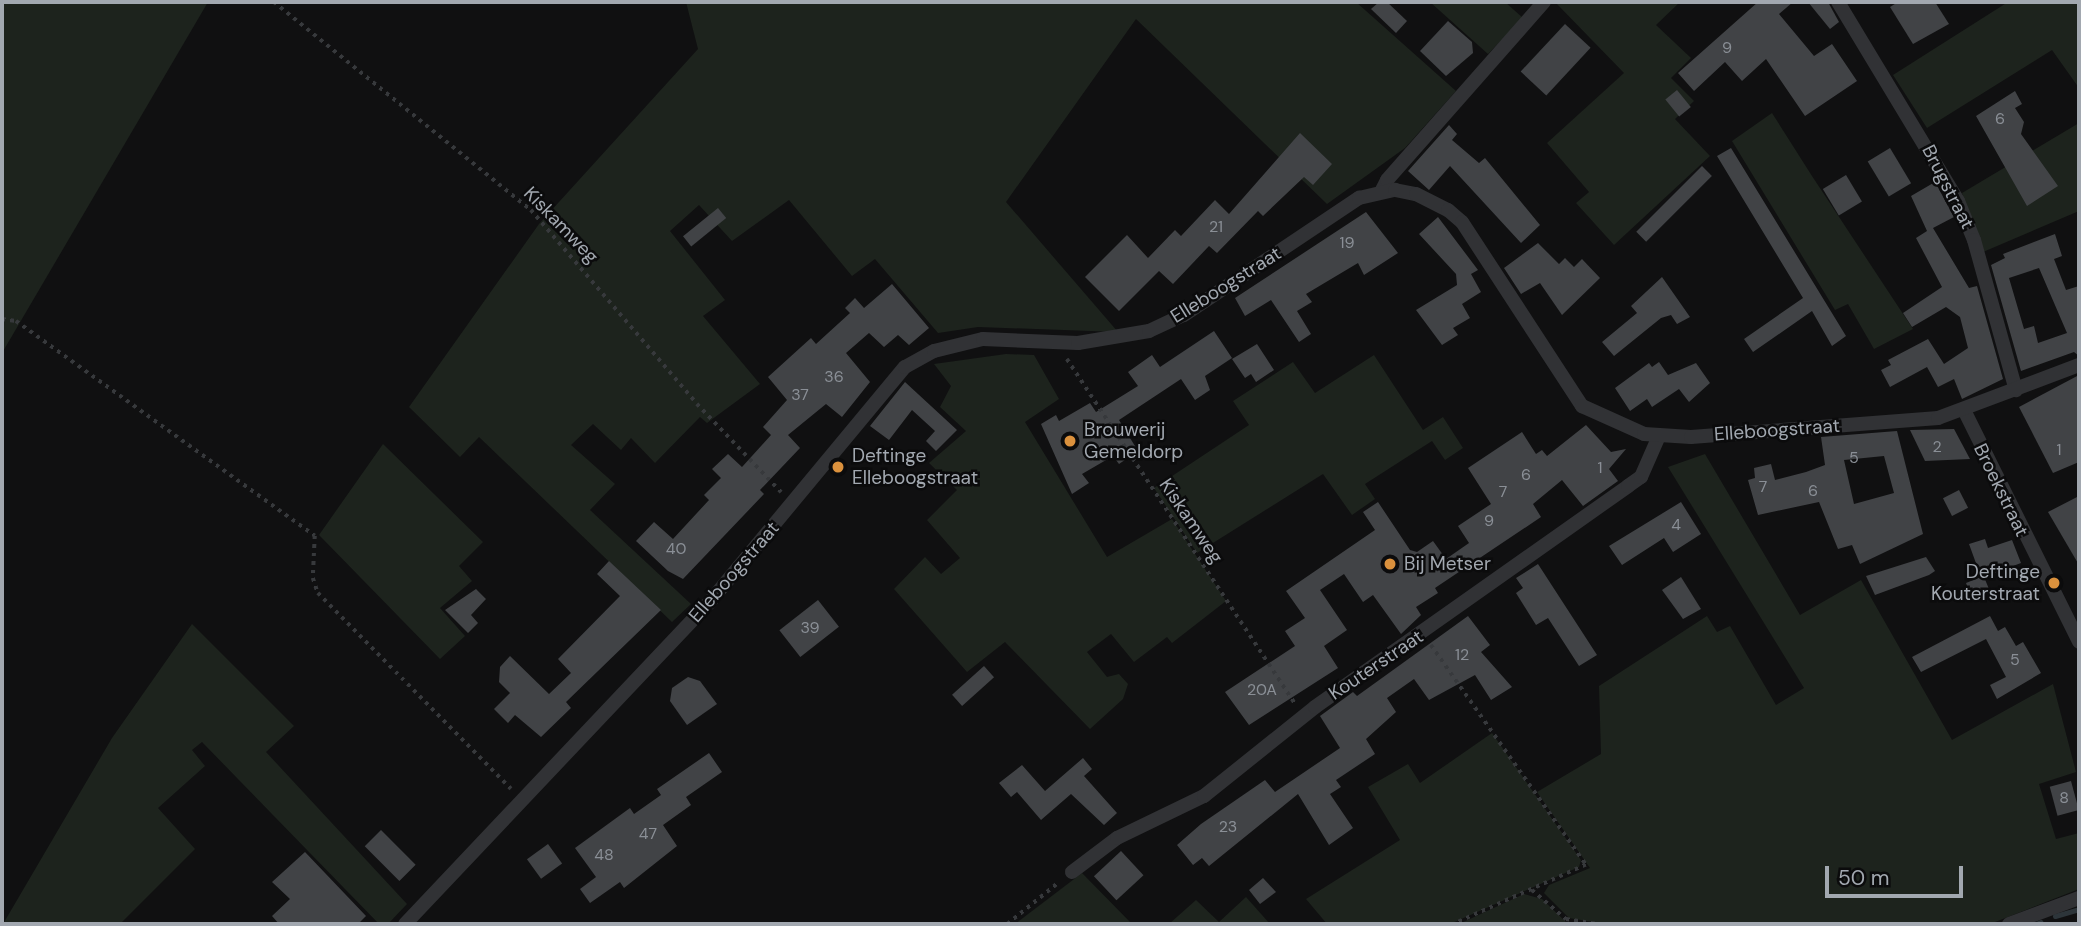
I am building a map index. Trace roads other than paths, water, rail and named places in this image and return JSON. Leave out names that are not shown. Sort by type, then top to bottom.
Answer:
[{"type":"street","points":[[1381,192],[1387,180],[1544,2]]},
{"type":"street","name":"Brugstraat","points":[[1838,2],[1958,201],[1974,240],[2016,390]]},
{"type":"street","name":"Elleboogstraat","points":[[405,924],[523,802],[793,505],[894,377],[923,355],[983,339],[1057,342],[1124,339],[1165,324],[1359,198],[1381,192],[1416,194],[1456,216],[1582,406],[1616,425],[1659,436],[1938,418],[2079,365]]},
{"type":"street","name":"Broekstraat","points":[[1964,410],[2079,642]]},
{"type":"street","name":"Kouterstraat","points":[[1072,872],[1117,838],[1204,796],[1304,715],[1641,477],[1659,436]]},
{"type":"street","points":[[2009,924],[2079,898]]},
{"type":"waterway","points":[[2055,916],[2079,909]]},
{"type":"waterway","points":[[2036,924],[2041,922]]},
{"type":"place","name":"Brouwerij Gemeldorp","points":[[1070,441]]},
{"type":"place","name":"Deftinge Elleboogstraat","points":[[838,467]]},
{"type":"place","name":"Bij Metser","points":[[1390,564]]},
{"type":"place","name":"Deftinge Kouterstraat","points":[[2054,583]]}]
